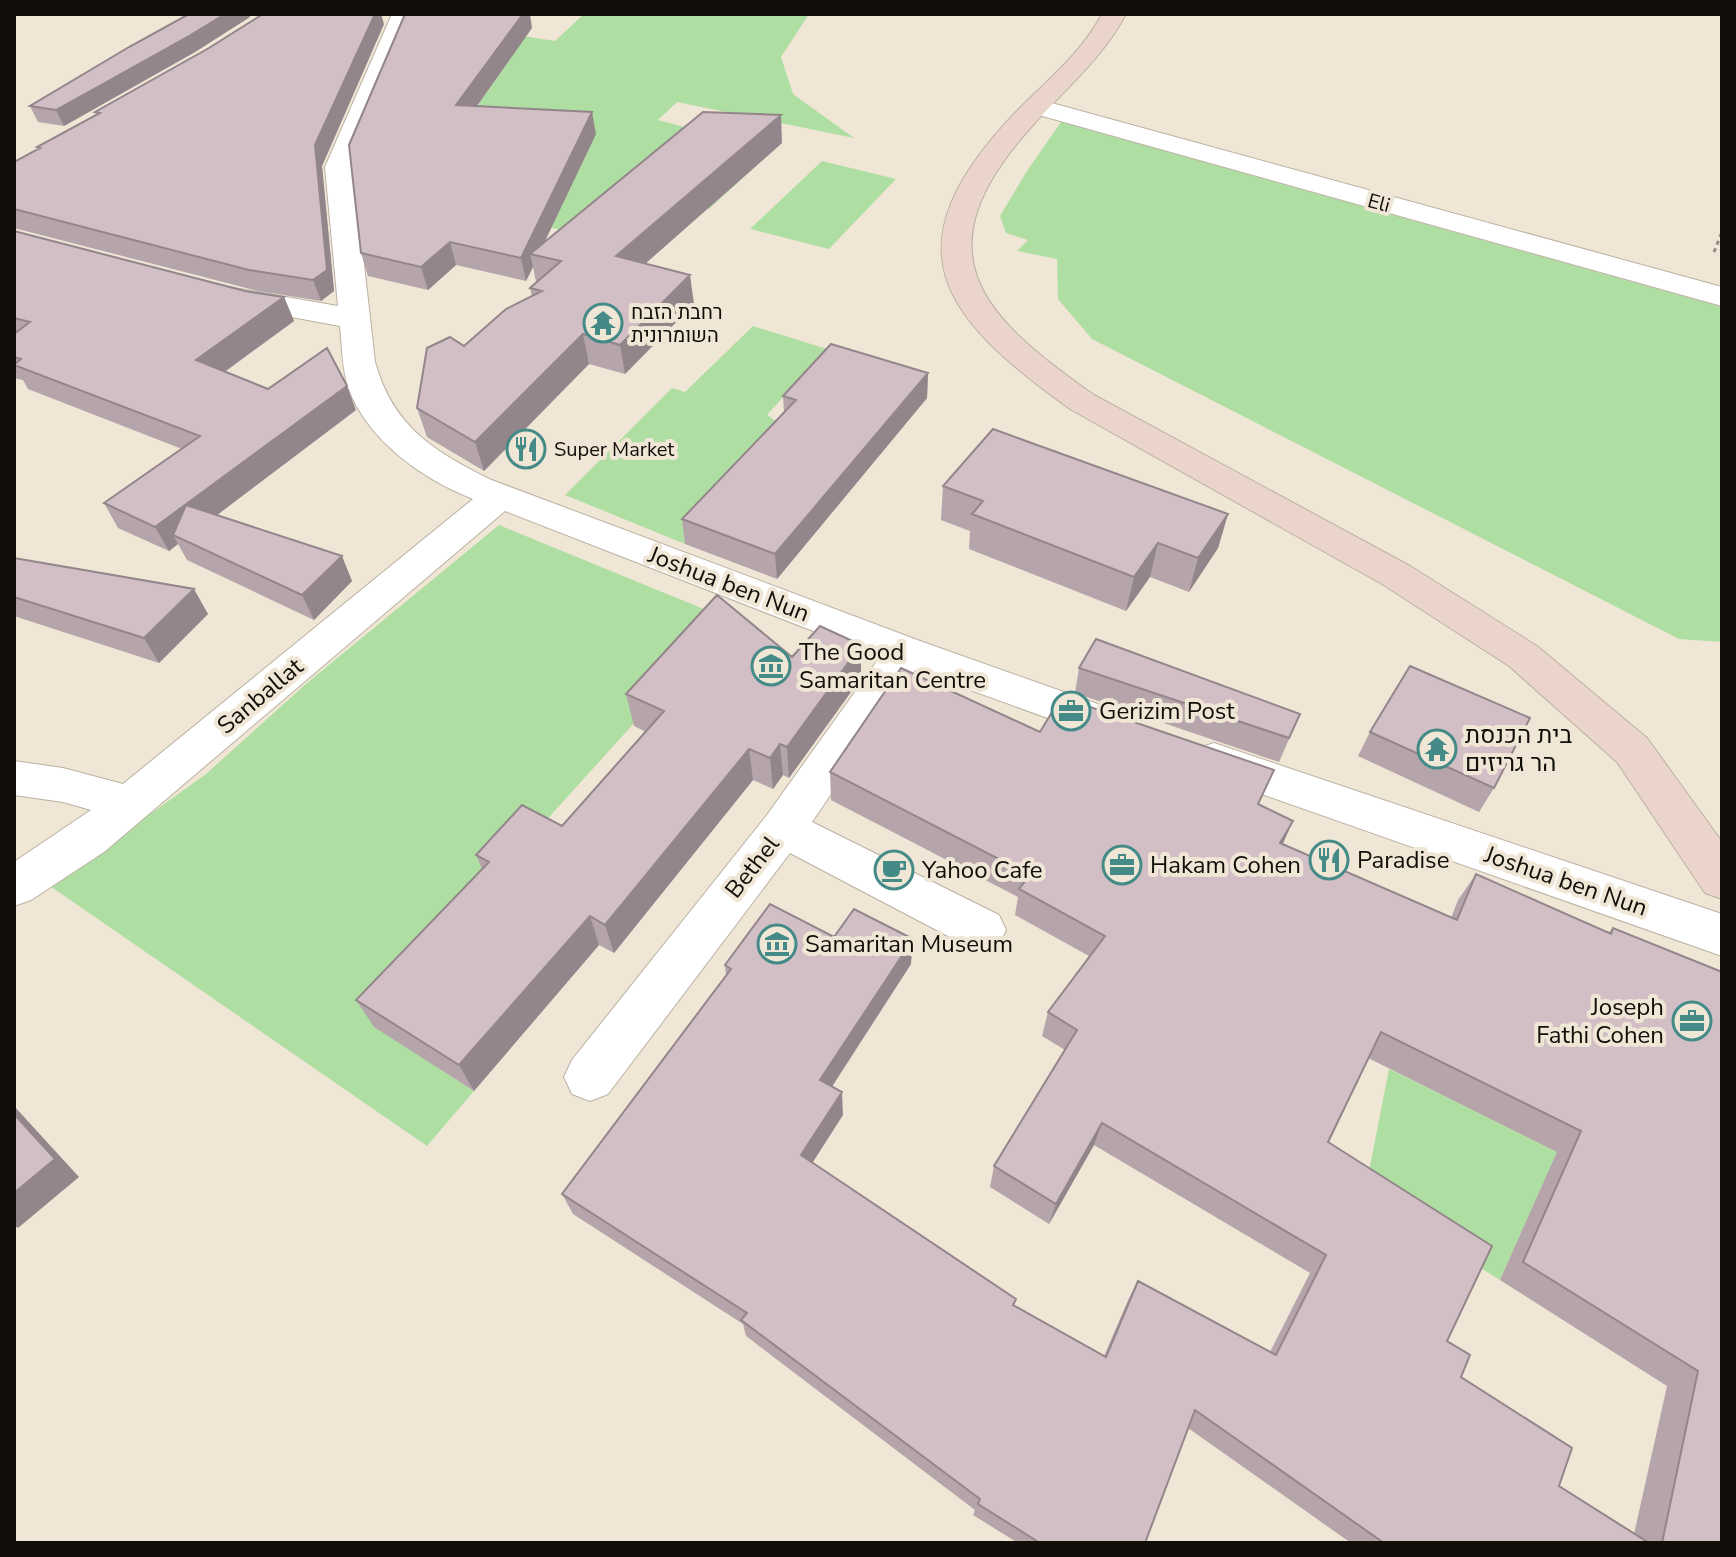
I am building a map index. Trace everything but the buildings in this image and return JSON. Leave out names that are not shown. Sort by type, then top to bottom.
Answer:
[{"type":"street","name":"Joshua ben Nun","points":[[404,14],[339,167],[356,319],[356,357],[362,382],[372,405],[390,429],[441,470],[500,496],[906,651],[1722,935]]},
{"type":"street","points":[[1114,14],[1104,34],[1081,65],[1011,134],[979,177],[960,212],[954,231],[953,256],[959,280],[972,306],[988,328],[1043,376],[1092,408],[1396,575],[1523,656],[1632,750],[1722,879]]},
{"type":"street","name":"Eli","points":[[1037,107],[1722,297]]},
{"type":"street","points":[[197,288],[256,303],[356,319]]},
{"type":"street","name":"Sanballat","points":[[14,886],[88,839],[500,496]]},
{"type":"street","name":"Bethel","points":[[590,1077],[783,828],[906,651]]},
{"type":"street","points":[[14,778],[63,785],[130,804]]},
{"type":"street","points":[[783,828],[982,930]]},
{"type":"green space","points":[[584,14],[809,14],[781,57],[793,94],[854,138],[677,102],[658,120],[712,134],[693,151],[756,166],[709,209],[663,196],[580,234],[539,225],[579,170],[595,134],[473,112],[497,77],[510,34],[555,41]]},
{"type":"green space","points":[[1061,122],[1722,307],[1722,642],[1679,639],[1092,339],[1058,299],[1057,259],[1017,251],[1028,240],[1006,233],[1000,216]]},
{"type":"green space","points":[[822,161],[896,179],[829,249],[750,229]]},
{"type":"green space","points":[[753,326],[827,349],[767,415],[776,421],[751,474],[685,544],[565,495],[672,388],[685,392]]},
{"type":"green space","points":[[499,525],[728,619],[533,835],[375,1027],[474,1091],[427,1146],[50,886],[206,774],[307,683]]},
{"type":"green space","points":[[1389,1069],[1558,1151],[1500,1280],[1364,1197]]},
{"type":"place","name":"רחבת הזבח השומרונית","points":[[603,323]]},
{"type":"place","name":"Super Market","points":[[526,449]]},
{"type":"place","name":"The Good Samaritan Centre","points":[[771,666]]},
{"type":"place","name":"Gerizim Post","points":[[1071,711]]},
{"type":"place","name":"בית הכנסת הר גריזים","points":[[1437,749]]},
{"type":"place","name":"Paradise","points":[[1329,860]]},
{"type":"place","name":"Hakam Cohen","points":[[1122,865]]},
{"type":"place","name":"Yahoo Cafe","points":[[894,870]]},
{"type":"place","name":"Samaritan Museum","points":[[777,944]]},
{"type":"place","name":"Joseph Fathi Cohen","points":[[1692,1021]]}]
